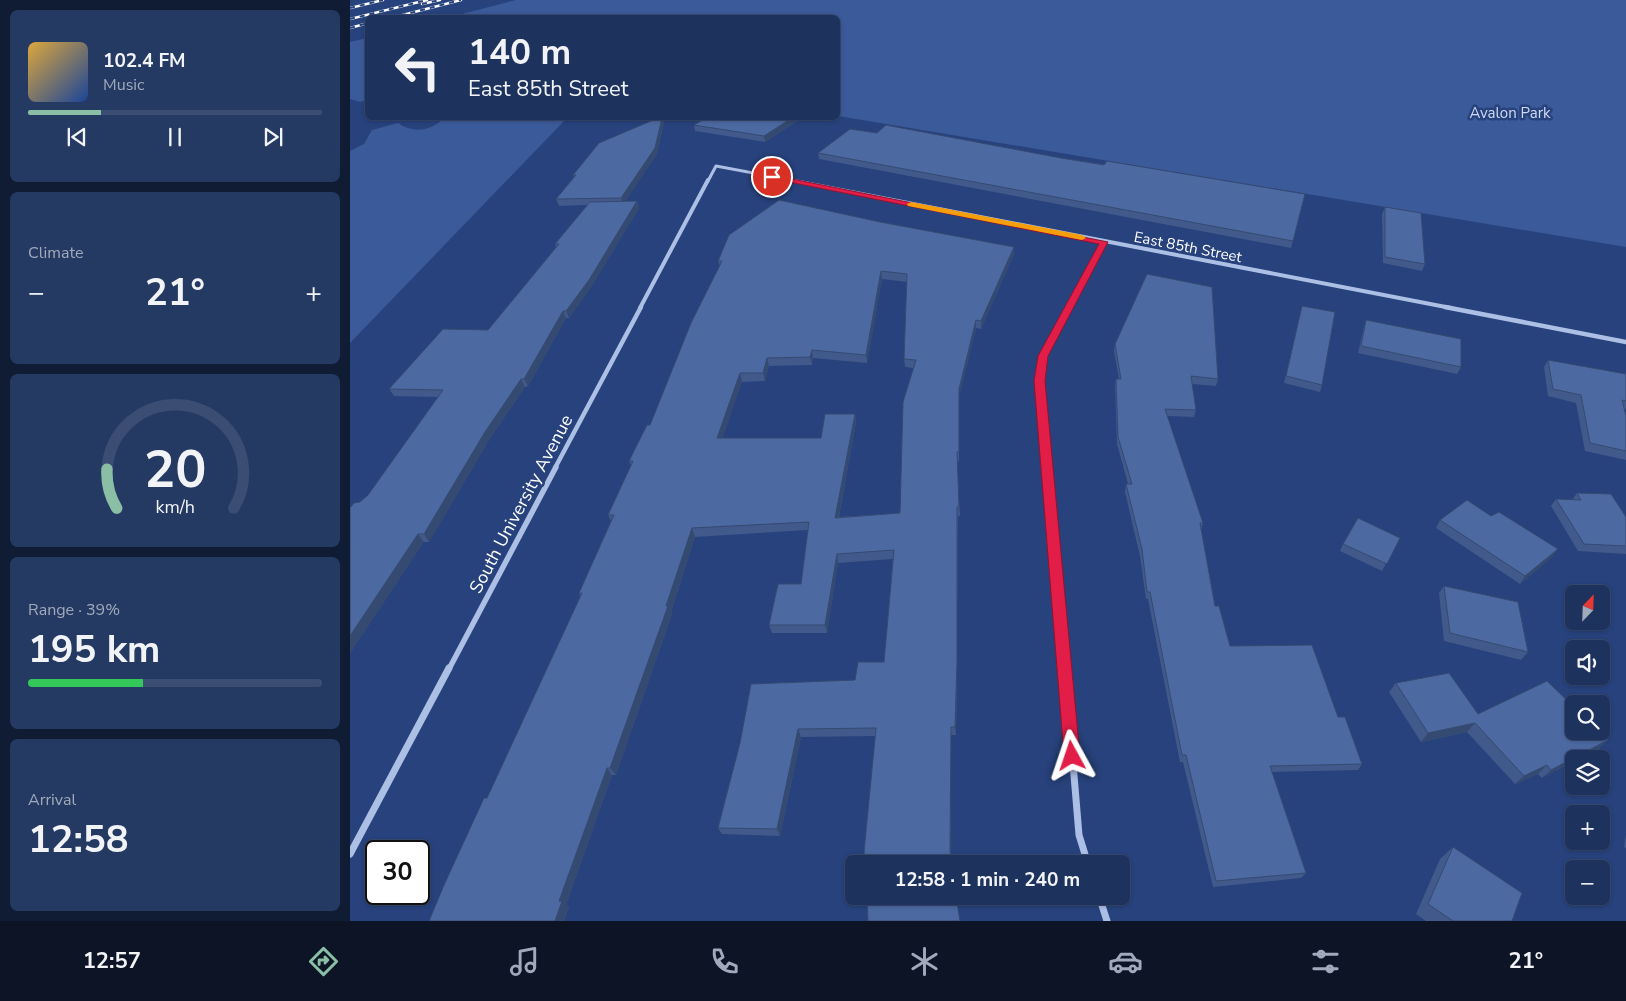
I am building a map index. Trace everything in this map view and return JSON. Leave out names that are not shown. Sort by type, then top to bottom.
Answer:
[{"type":"street","name":"East 85th Street","points":[[716,166],[1626,342]]},
{"type":"street","name":"South University Avenue","points":[[350,854],[716,166]]},
{"type":"street","points":[[1085,855],[1079,835],[1040,381],[1043,356],[1104,242]]},
{"type":"street","points":[[1102,905],[1107,921]]},
{"type":"green space","name":"Avalon Park","points":[[516,0],[1626,0],[1626,247],[840,116],[840,15],[458,15]]},
{"type":"green space","points":[[365,38],[365,101],[360,102],[350,99],[350,42]]},
{"type":"green space","points":[[442,120],[565,120],[350,343],[350,151],[364,144],[372,130],[398,123],[410,129],[422,130]]},
{"type":"building","points":[[653,120],[662,120],[655,148],[621,198],[556,199],[576,175],[573,175],[599,143]]},
{"type":"building","points":[[703,120],[789,120],[764,136],[694,125]]},
{"type":"building","points":[[886,125],[1061,158],[1104,165],[1107,161],[1305,194],[1293,241],[818,153],[850,129],[877,133]]},
{"type":"building","points":[[779,200],[880,222],[1014,247],[981,321],[976,320],[959,389],[959,452],[957,452],[959,507],[957,507],[957,662],[955,727],[951,727],[951,855],[864,855],[876,728],[798,729],[777,829],[718,828],[740,743],[751,684],[855,680],[858,662],[884,662],[894,550],[837,554],[825,625],[769,625],[778,584],[801,584],[809,522],[692,528],[666,606],[668,606],[610,768],[607,768],[559,901],[562,901],[555,921],[429,921],[484,798],[487,798],[582,593],[579,593],[614,515],[608,515],[633,461],[629,461],[647,425],[650,425],[691,323],[722,261],[718,261],[729,235]],"holes":[[[881,271],[907,274],[904,359],[916,360],[903,402],[900,513],[835,518],[855,414],[825,414],[821,438],[717,438],[740,373],[763,373],[767,358],[810,357],[812,350],[866,355]]]},
{"type":"building","points":[[637,201],[589,280],[566,311],[563,311],[524,379],[521,379],[485,432],[424,534],[418,534],[350,636],[350,508],[354,503],[360,502],[368,495],[443,390],[389,389],[443,329],[488,330],[559,244],[555,244],[590,202]]},
{"type":"building","points":[[1385,207],[1421,213],[1425,264],[1385,257]]},
{"type":"building","points":[[1147,274],[1212,287],[1218,379],[1191,376],[1196,410],[1165,409],[1203,523],[1200,523],[1215,606],[1219,606],[1230,646],[1312,645],[1338,717],[1345,717],[1362,764],[1270,766],[1306,873],[1216,881],[1186,755],[1182,755],[1150,592],[1147,592],[1142,549],[1126,484],[1132,484],[1118,437],[1116,379],[1121,379],[1115,344]]},
{"type":"building","points":[[1302,306],[1335,312],[1322,385],[1286,376]]},
{"type":"building","points":[[1366,320],[1461,339],[1461,367],[1361,346]]},
{"type":"building","points":[[1548,360],[1626,374],[1626,401],[1622,400],[1626,416],[1626,451],[1590,443],[1581,395],[1553,389]]},
{"type":"building","points":[[1577,493],[1611,494],[1626,517],[1626,546],[1584,544],[1556,499],[1581,500]]},
{"type":"building","points":[[1467,500],[1491,516],[1499,512],[1558,549],[1525,576],[1440,520]]},
{"type":"building","points":[[1358,518],[1400,538],[1387,564],[1343,544]]},
{"type":"building","points":[[1444,586],[1518,602],[1528,652],[1450,633]]},
{"type":"building","points":[[1449,673],[1478,714],[1547,681],[1565,698],[1565,740],[1608,740],[1589,750],[1565,750],[1565,763],[1551,770],[1547,765],[1524,776],[1475,723],[1428,733],[1396,683]]},
{"type":"building","points":[[1453,847],[1522,893],[1512,921],[1453,921],[1428,904]]},
{"type":"building","points":[[867,905],[957,905],[960,921],[868,921]]},
{"type":"railway","points":[[350,8],[383,0]]},
{"type":"railway","points":[[366,15],[427,0]]},
{"type":"railway","points":[[422,4],[440,0]]},
{"type":"railway","points":[[403,15],[461,0]]},
{"type":"railway","points":[[350,19],[365,15]]},
{"type":"railway","points":[[350,28],[365,24]]},
{"type":"slow traffic","points":[[911,204],[1082,238]]},
{"type":"route","points":[[772,177],[1104,242],[1043,356],[1040,381],[1072,756]]}]
